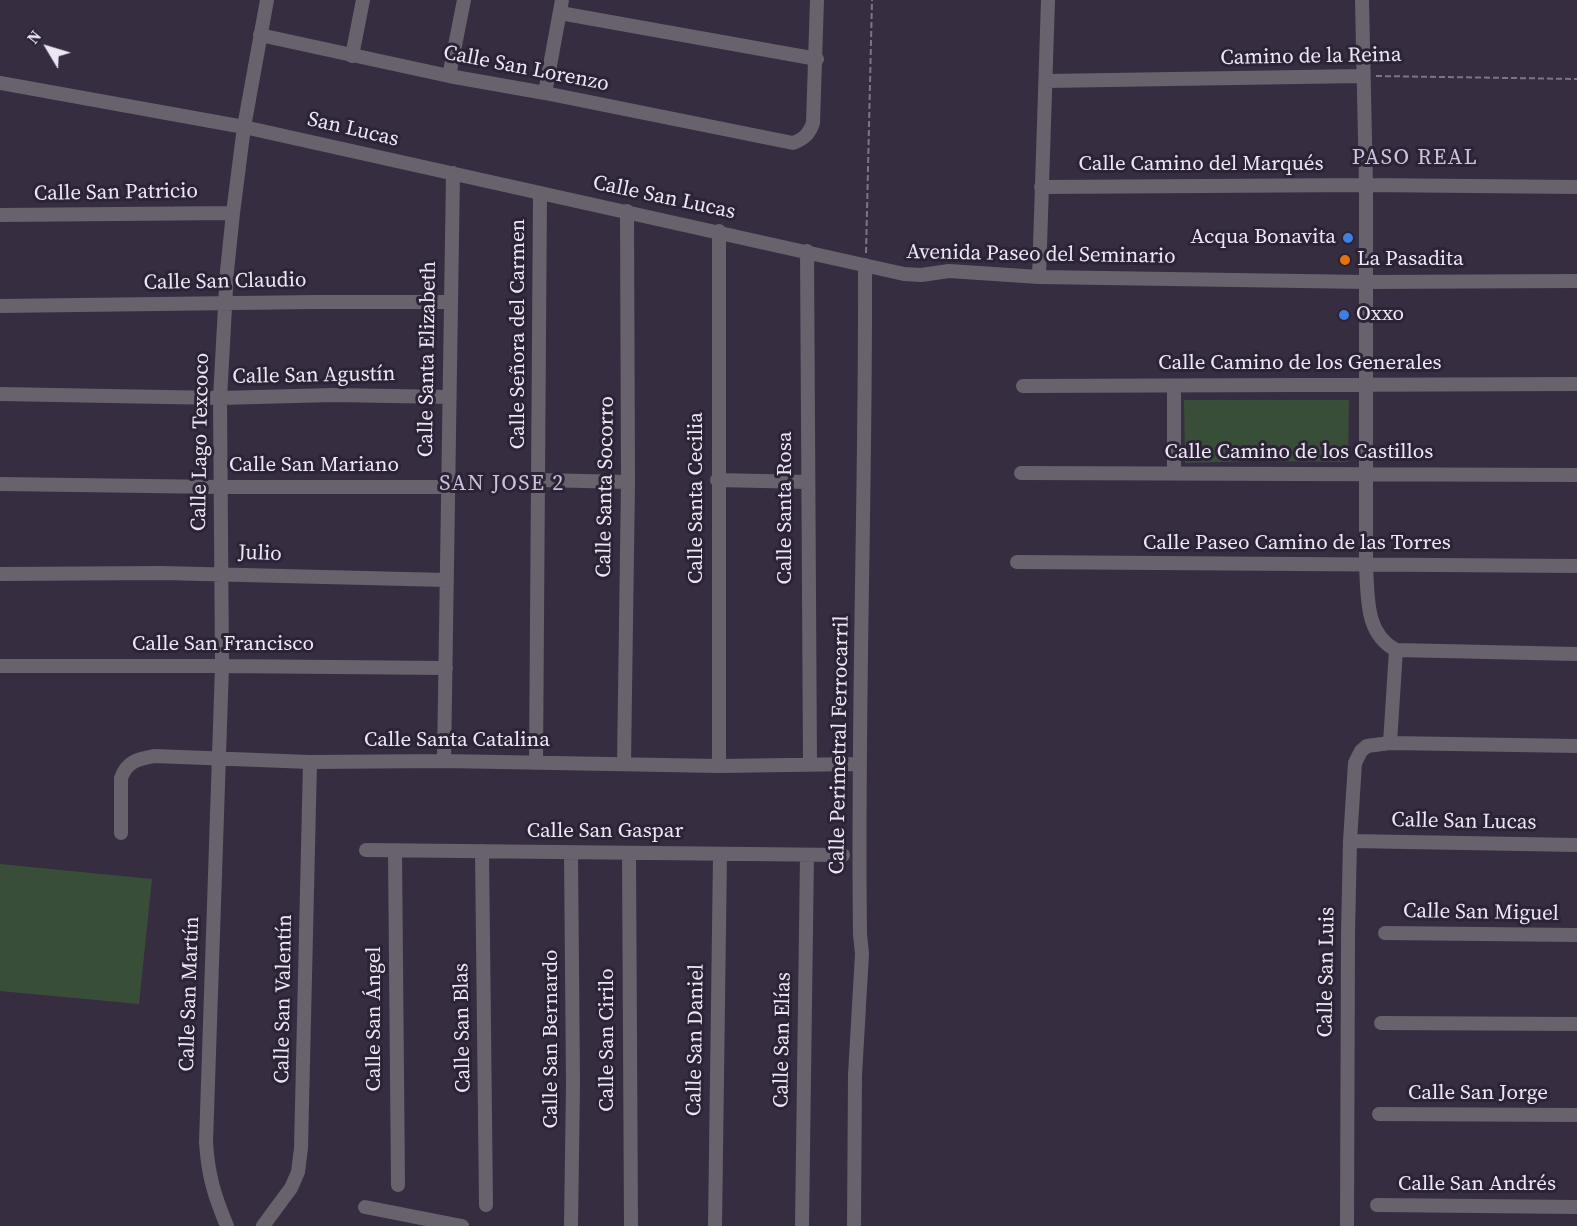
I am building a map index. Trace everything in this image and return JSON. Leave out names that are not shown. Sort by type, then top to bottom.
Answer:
[{"type":"street","name":"Calle Lago Texcoco","points":[[219,759],[222,666],[220,398],[233,213],[244,127],[267,0]]},
{"type":"street","points":[[352,56],[363,0]]},
{"type":"street","points":[[449,76],[464,0]]},
{"type":"street","points":[[544,93],[561,6],[817,59],[818,0]]},
{"type":"street","points":[[1039,277],[1048,0]]},
{"type":"street","points":[[1362,0],[1366,185],[1366,566],[1371,619],[1383,640],[1396,650],[1577,654]]},
{"type":"street","name":"Calle San Lorenzo","points":[[260,35],[449,76],[544,93],[784,143],[793,143],[809,132],[813,123],[817,59]]},
{"type":"street","name":"Camino de la Reina","points":[[1046,81],[1362,76]]},
{"type":"street","name":"San Lucas","points":[[0,83],[244,127],[453,173]]},
{"type":"street","name":"Calle San Lucas","points":[[453,173],[865,265]]},
{"type":"street","name":"Calle Santa Elizabeth","points":[[444,762],[453,173]]},
{"type":"street","name":"Calle Camino del Marqués","points":[[1041,187],[1366,185],[1577,187]]},
{"type":"street","name":"Calle Señora del Carmen","points":[[536,763],[540,193]]},
{"type":"street","name":"Calle Santa Socorro","points":[[624,763],[628,482],[627,211]]},
{"type":"street","name":"Calle San Patricio","points":[[0,215],[233,213]]},
{"type":"street","name":"Calle Santa Cecilia","points":[[718,231],[719,766]]},
{"type":"street","name":"Calle Santa Rosa","points":[[807,251],[810,764]]},
{"type":"street","name":"Avenida Paseo del Seminario","points":[[865,265],[904,274],[921,275],[949,271],[1039,277],[1366,282],[1577,281]]},
{"type":"street","name":"Calle Perimetral Ferrocarril","points":[[854,1226],[855,1075],[862,954],[859,764],[865,265]]},
{"type":"street","name":"Calle San Claudio","points":[[0,306],[450,302]]},
{"type":"street","name":"Calle Camino de los Generales","points":[[1023,386],[1577,384]]},
{"type":"street","points":[[1174,386],[1174,473]]},
{"type":"street","name":"Calle San Agustín","points":[[0,394],[220,398],[449,397]]},
{"type":"street","name":"Calle Camino de los Castillos","points":[[1022,473],[1577,474]]},
{"type":"street","points":[[539,480],[628,482]]},
{"type":"street","points":[[717,480],[807,482]]},
{"type":"street","name":"Calle San Mariano","points":[[0,484],[447,487]]},
{"type":"street","name":"Calle Paseo Camino de las Torres","points":[[1017,562],[1577,566]]},
{"type":"street","name":"Julio","points":[[0,574],[221,574],[446,580]]},
{"type":"street","points":[[1389,743],[1396,650]]},
{"type":"street","name":"Calle San Francisco","points":[[0,666],[446,668]]},
{"type":"street","name":"Calle San Luis","points":[[1347,1226],[1350,841],[1357,757],[1366,746],[1389,743],[1577,746]]},
{"type":"street","name":"Calle Santa Catalina","points":[[121,833],[121,778],[128,764],[134,760],[154,756],[310,762],[624,763],[719,766],[859,764]]},
{"type":"street","name":"Calle San Martín","points":[[219,759],[206,1142],[208,1171],[215,1199],[227,1226]]},
{"type":"street","name":"Calle San Valentín","points":[[263,1226],[291,1188],[298,1172],[301,1148],[310,762]]},
{"type":"street","name":"Calle San Lucas","points":[[1350,841],[1577,845]]},
{"type":"street","name":"Calle San Gaspar","points":[[366,850],[843,855]]},
{"type":"street","name":"Calle San Blas","points":[[482,851],[486,1205]]},
{"type":"street","name":"Calle San Ángel","points":[[395,852],[398,1185]]},
{"type":"street","name":"Calle San Bernardo","points":[[571,853],[573,1095],[571,1226]]},
{"type":"street","name":"Calle San Cirilo","points":[[628,853],[631,1226]]},
{"type":"street","name":"Calle San Daniel","points":[[715,1226],[720,854]]},
{"type":"street","name":"Calle San Elías","points":[[802,1226],[807,855]]},
{"type":"street","name":"Calle San Miguel","points":[[1385,933],[1577,935]]},
{"type":"street","points":[[1381,1023],[1577,1024]]},
{"type":"street","name":"Calle San Jorge","points":[[1379,1114],[1577,1115]]},
{"type":"street","name":"Calle San Andrés","points":[[1377,1205],[1577,1207]]},
{"type":"street","points":[[365,1206],[462,1226]]},
{"type":"path","points":[[865,265],[872,0]]},
{"type":"path","name":"Camino de la Reina","points":[[1362,76],[1577,79]]},
{"type":"green space","points":[[1184,400],[1349,400],[1348,462],[1185,463]]},
{"type":"green space","points":[[0,864],[152,879],[139,1004],[0,991]]},
{"type":"place","name":"Acqua Bonavita","points":[[1348,238]]},
{"type":"place","name":"La Pasadita","points":[[1345,260]]},
{"type":"place","name":"Oxxo","points":[[1344,315]]},
{"type":"district","name":"PASO REAL","points":[[1415,158]]},
{"type":"district","name":"SAN JOSE 2","points":[[502,484]]}]
